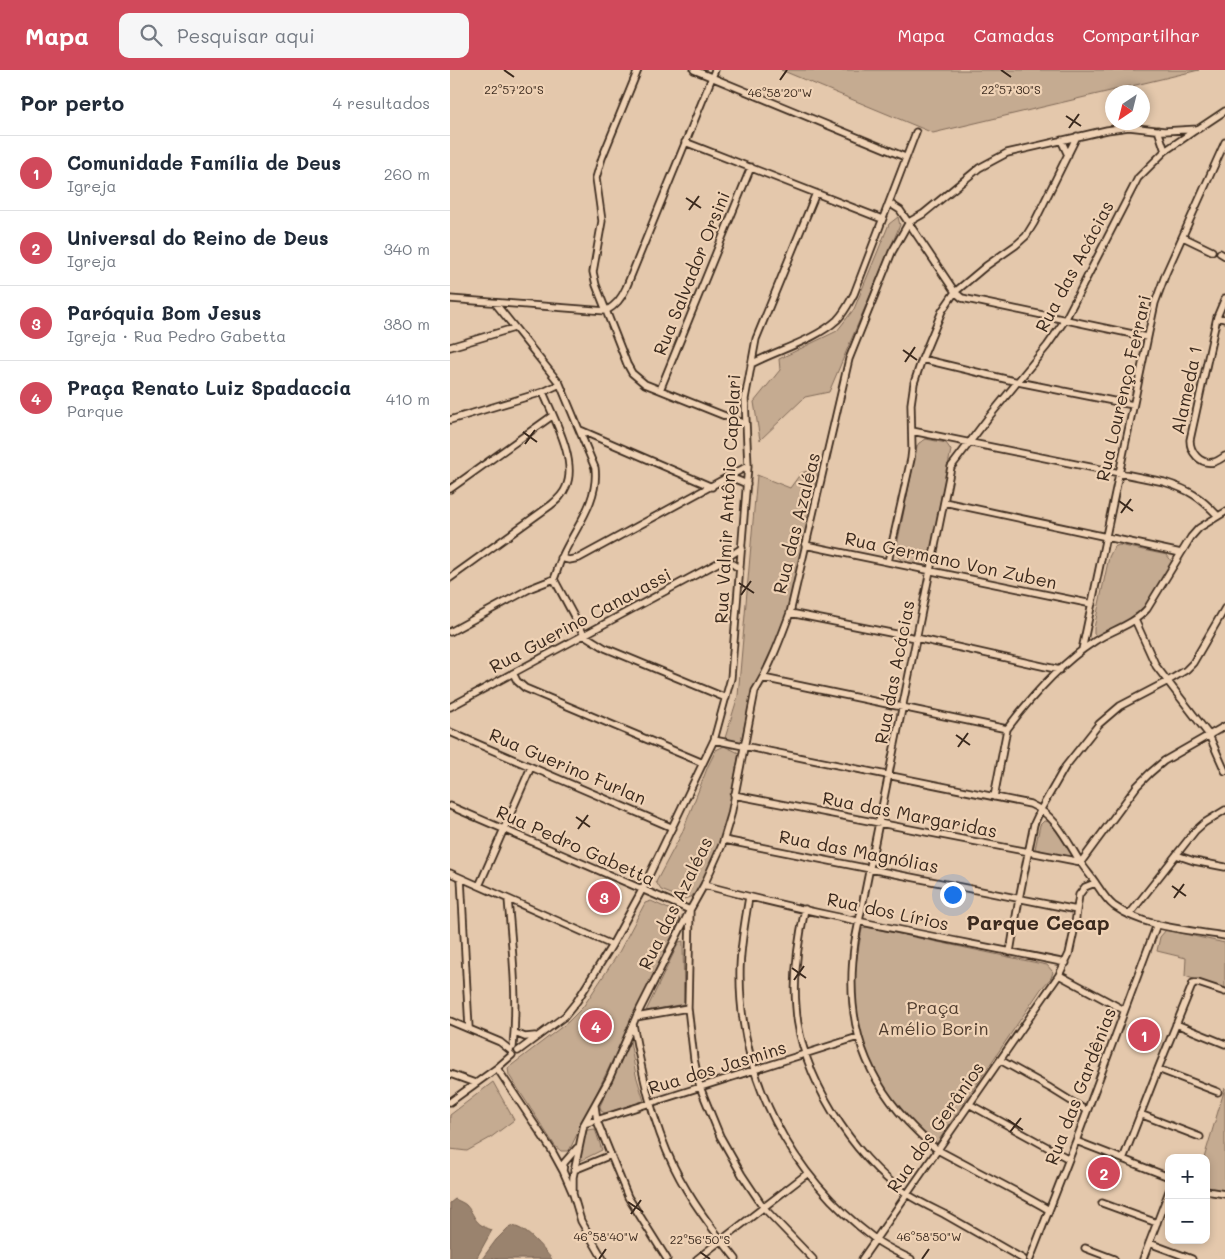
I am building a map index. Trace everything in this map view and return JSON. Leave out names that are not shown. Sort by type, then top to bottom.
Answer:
[{"type":"street","points":[[638,70],[602,158],[596,178],[602,221],[593,272],[596,285],[632,373],[645,384],[745,424]]},
{"type":"street","points":[[694,70],[905,157]]},
{"type":"street","points":[[450,299],[606,311],[615,306],[622,298],[715,70]]},
{"type":"street","points":[[1198,129],[1225,111]]},
{"type":"street","name":"Rua das Azaléas","points":[[573,1194],[574,1170],[584,1124],[595,1106],[636,1017],[704,885],[724,840],[745,748],[752,702],[781,638],[790,613],[830,448],[849,359],[892,252],[909,222],[923,214],[979,168],[1007,153],[1107,130],[1129,128],[1158,130],[1198,129]]},
{"type":"street","name":"Rua das Acácias","points":[[1049,1210],[937,1150],[918,1133],[888,1097],[873,1074],[858,1038],[852,1002],[851,976],[858,921],[951,467],[1048,346],[1065,320],[1138,178],[1165,151],[1198,129]]},
{"type":"street","points":[[1158,130],[1165,151]]},
{"type":"street","name":"Rua Valmir Antônio Capelari","points":[[450,1102],[497,1068],[513,1051],[565,1016],[578,1001],[612,945],[674,828],[714,740],[731,678],[748,466],[745,399],[751,364],[817,334],[837,320],[848,306],[916,132]]},
{"type":"street","points":[[888,562],[911,459],[911,404],[914,383],[942,310],[955,292],[980,270],[1026,236],[1077,136]]},
{"type":"street","points":[[1061,140],[1068,155]]},
{"type":"street","points":[[685,142],[882,219]]},
{"type":"street","name":"Rua Lourenço Ferrari","points":[[1082,650],[1155,303],[1166,273],[1225,142]]},
{"type":"street","name":"Rua Salvador Orsini","points":[[660,390],[751,167]]},
{"type":"street","points":[[751,364],[756,339],[816,193]]},
{"type":"street","points":[[889,203],[900,210],[909,222],[955,292],[968,300],[1147,337]]},
{"type":"street","points":[[1182,238],[1212,251]]},
{"type":"street","name":"Alameda 1","points":[[1225,298],[1217,317],[1190,440],[1190,448],[1195,456],[1202,460],[1214,462],[1225,456]]},
{"type":"street","points":[[495,303],[560,384],[595,468],[595,486],[589,505],[561,558],[554,579],[584,635],[605,648],[726,698]]},
{"type":"street","points":[[1217,317],[1225,318]]},
{"type":"street","points":[[450,347],[514,328]]},
{"type":"street","points":[[922,359],[1018,382],[1133,405]]},
{"type":"street","points":[[450,420],[543,392],[560,384]]},
{"type":"street","points":[[450,578],[543,512],[560,496],[566,487],[570,470],[567,452],[543,392]]},
{"type":"street","points":[[450,489],[552,416]]},
{"type":"street","points":[[580,430],[712,487]]},
{"type":"street","points":[[912,431],[1164,482],[1186,489],[1206,503],[1218,516]]},
{"type":"street","points":[[561,558],[569,560],[578,558],[748,466]]},
{"type":"street","points":[[730,477],[747,484]]},
{"type":"street","points":[[944,502],[1181,553]]},
{"type":"street","points":[[994,797],[1007,729],[1037,693],[1082,650],[1135,620],[1147,609],[1194,533],[1225,512]]},
{"type":"street","name":"Rua Germano Von Zuben","points":[[805,545],[1092,604]]},
{"type":"street","name":"Rua Guerino Canavassi","points":[[450,707],[725,559],[742,548]]},
{"type":"street","points":[[725,559],[740,569]]},
{"type":"street","points":[[450,632],[531,588],[554,579]]},
{"type":"street","points":[[1010,952],[1034,824],[1065,767],[1099,724],[1120,706],[1168,681],[1193,664],[1225,608]]},
{"type":"street","points":[[790,613],[916,638],[1060,670]]},
{"type":"street","points":[[1135,620],[1156,666],[1209,735],[1225,771]]},
{"type":"street","points":[[512,673],[517,681],[532,691],[703,763]]},
{"type":"street","points":[[763,678],[1007,729]]},
{"type":"street","points":[[1081,862],[1137,786],[1150,773],[1164,761],[1225,726]]},
{"type":"street","name":"Rua Guerino Furlan","points":[[450,732],[674,828]]},
{"type":"street","points":[[714,740],[745,748],[1030,804],[1041,809],[1056,823],[1113,906],[1129,916],[1157,924],[1225,936]]},
{"type":"street","points":[[479,886],[531,767]]},
{"type":"street","name":"Rua das Margaridas","points":[[734,794],[878,824],[1081,862]]},
{"type":"street","name":"Rua Pedro Gabetta","points":[[450,806],[690,910]]},
{"type":"street","points":[[1129,916],[1195,831],[1225,810]]},
{"type":"street","name":"Rua das Magnólias","points":[[724,840],[1077,910]]},
{"type":"street","points":[[1176,855],[1194,861],[1225,866]]},
{"type":"street","points":[[450,873],[612,945]]},
{"type":"street","points":[[460,878],[470,1028]]},
{"type":"street","name":"Rua dos Gerânios","points":[[862,1259],[1059,975],[1066,963],[1081,890],[1096,883]]},
{"type":"street","name":"Rua dos Lírios","points":[[704,885],[858,921],[1066,963]]},
{"type":"street","points":[[749,897],[740,971],[746,1046],[775,1122],[808,1173],[839,1207],[876,1240],[911,1259]]},
{"type":"street","points":[[450,1021],[500,1042],[513,1051],[515,1033],[513,956],[508,899]]},
{"type":"street","points":[[805,909],[797,945],[796,1008],[801,1040],[806,1055],[834,1115],[874,1166],[907,1194],[1023,1259]]},
{"type":"street","points":[[690,910],[688,1008],[694,1059],[700,1087],[730,1155],[764,1208],[813,1259]]},
{"type":"street","name":"Rua das Gardênias","points":[[1030,1259],[1157,924]]},
{"type":"street","points":[[1059,975],[1124,1010]]},
{"type":"street","points":[[1123,1159],[1193,983],[1225,992]]},
{"type":"street","points":[[636,1017],[688,1008]]},
{"type":"street","points":[[633,1024],[640,1065],[650,1104],[674,1168],[689,1194],[736,1259]]},
{"type":"street","points":[[1176,1024],[1225,1044]]},
{"type":"street","points":[[515,1033],[525,1037],[537,1036]]},
{"type":"street","name":"Rua dos Jasmins","points":[[584,1124],[858,1038]]},
{"type":"street","points":[[1000,1060],[1087,1111]]},
{"type":"street","points":[[497,1068],[551,1149],[564,1163],[573,1177]]},
{"type":"street","points":[[1158,1069],[1218,1092]]},
{"type":"street","points":[[450,1074],[475,1083]]},
{"type":"street","points":[[969,1104],[1069,1159]]},
{"type":"street","points":[[595,1106],[597,1121],[628,1197],[667,1259]]},
{"type":"street","points":[[1140,1114],[1200,1137]]},
{"type":"street","points":[[1076,1141],[1165,1175]]},
{"type":"street","name":"Rua das Azaléas","points":[[564,1163],[578,1148]]},
{"type":"street","name":"Rua das Azaléas","points":[[551,1149],[573,1194],[581,1221],[603,1259]]},
{"type":"street","points":[[574,1170],[611,1155]]},
{"type":"street","points":[[563,1171],[564,1163]]},
{"type":"street","points":[[697,1259],[808,1173]]},
{"type":"street","points":[[1210,1192],[1225,1194]]},
{"type":"street","points":[[1143,1259],[1166,1199]]},
{"type":"street","points":[[1102,1203],[1157,1223]]},
{"type":"street","points":[[1149,1242],[1192,1259]]},
{"type":"street","points":[[1085,1248],[1114,1259]]},
{"type":"green space","points":[[781,70],[1199,70],[1136,85],[1105,85],[1105,92],[933,133]]},
{"type":"green space","points":[[898,217],[900,225],[829,392],[805,397],[760,440],[754,402],[780,370],[779,359],[837,331],[854,309],[889,224]]},
{"type":"green space","points":[[926,439],[946,443],[951,450],[930,557],[926,563],[920,566],[902,561],[897,556],[896,550],[917,446]]},
{"type":"green space","points":[[820,467],[781,639],[752,692],[741,742],[725,738],[738,696],[757,475],[790,488],[801,473]]},
{"type":"green space","points":[[1119,545],[1167,555],[1172,562],[1141,613],[1101,636],[1097,636],[1094,634],[1094,628],[1109,557],[1114,547]]},
{"type":"green space","points":[[724,746],[739,753],[727,822],[700,887],[691,897],[684,899],[661,890],[656,882],[682,833],[716,750]]},
{"type":"green space","points":[[1044,821],[1052,822],[1073,854],[1070,858],[1036,852],[1040,825]]},
{"type":"green space","points":[[651,901],[673,911],[680,919],[569,1151],[561,1151],[555,1146],[509,1075],[508,1068],[568,1022],[583,1007],[618,954],[645,903]]},
{"type":"green space","name":"Praça Amélio Borin","points":[[866,927],[1047,965],[1053,972],[1051,978],[1041,989],[937,1143],[920,1130],[891,1098],[864,1052],[856,1004],[855,969],[862,929]]},
{"type":"green space","points":[[1166,930],[1225,943],[1225,990],[1185,976],[1186,958],[1157,951],[1160,937]]},
{"type":"green space","points":[[683,941],[684,1004],[646,1011],[679,942]]},
{"type":"green space","points":[[630,1041],[636,1075],[644,1101],[605,1113],[601,1111],[600,1106]]},
{"type":"green space","points":[[493,1082],[514,1120],[490,1138],[467,1151],[450,1149],[450,1115]]},
{"type":"green space","points":[[1225,1088],[1225,1191],[1210,1188],[1210,1154],[1205,1154]]},
{"type":"green space","points":[[595,1129],[602,1150],[578,1162],[577,1157],[587,1130]]},
{"type":"shaded area","points":[[455,1199],[466,1205],[481,1225],[492,1230],[476,1259],[450,1259],[450,1203]]},
{"type":"shaded area","points":[[510,1226],[516,1227],[528,1234],[552,1259],[482,1259],[496,1240]]},
{"type":"place","name":"Paróquia Bom Jesus","points":[[604,897]]},
{"type":"place","name":"Praça Renato Luiz Spadaccia","points":[[596,1026]]},
{"type":"place","name":"Comunidade Família de Deus","points":[[1144,1035]]},
{"type":"place","name":"Universal do Reino de Deus","points":[[1104,1173]]},
{"type":"district","name":"Parque Cecap","points":[[1038,922]]}]
